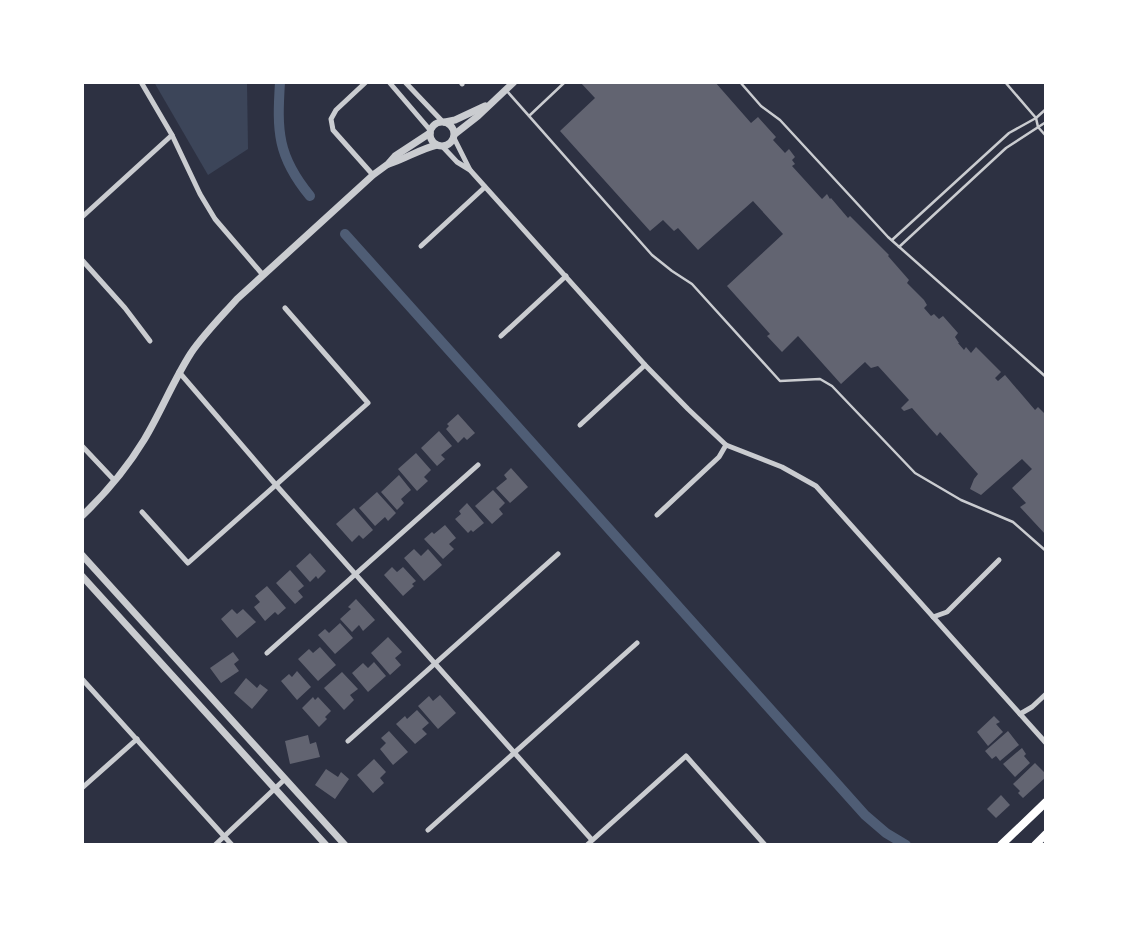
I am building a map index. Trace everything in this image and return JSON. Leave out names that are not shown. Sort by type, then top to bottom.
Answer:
[{"type":"main road","points":[[1001,845],[1046,803]]},
{"type":"main road","points":[[1035,845],[1046,834]]},
{"type":"street","points":[[141,82],[215,219],[263,275]]},
{"type":"street","points":[[389,82],[430,131],[433,142],[470,170],[688,410],[726,445],[782,467],[816,486],[1046,743]]},
{"type":"street","points":[[405,82],[452,126],[470,170]]},
{"type":"street","points":[[388,164],[427,147],[452,143],[455,136],[514,82]]},
{"type":"street","points":[[364,83],[336,110],[331,119],[332,130],[373,175]]},
{"type":"street","points":[[404,100],[413,92]]},
{"type":"street","points":[[82,516],[115,481],[144,440],[192,352],[237,299],[373,175],[430,131],[433,125],[455,120],[489,105]]},
{"type":"street","points":[[82,217],[172,135]]},
{"type":"street","points":[[421,246],[485,187]]},
{"type":"street","points":[[82,260],[150,341]]},
{"type":"street","points":[[501,336],[566,276]]},
{"type":"street","points":[[142,512],[188,563],[368,403],[285,308]]},
{"type":"street","points":[[580,425],[645,365]]},
{"type":"street","points":[[179,372],[276,485],[515,752],[589,842],[686,756],[765,845]]},
{"type":"street","points":[[657,514],[719,457],[726,445]]},
{"type":"street","points":[[82,446],[115,481]]},
{"type":"street","points":[[267,653],[478,464]]},
{"type":"street","points":[[348,741],[558,554]]},
{"type":"street","points":[[82,555],[345,845]]},
{"type":"street","points":[[933,617],[947,612],[999,560]]},
{"type":"street","points":[[82,576],[326,845]]},
{"type":"street","points":[[428,830],[637,643]]},
{"type":"street","points":[[82,678],[232,845]]},
{"type":"street","points":[[1020,714],[1046,694]]},
{"type":"street","points":[[82,788],[137,739]]},
{"type":"street","points":[[215,845],[285,779]]},
{"type":"lane","points":[[529,116],[565,82]]},
{"type":"lane","points":[[740,82],[761,106],[780,120],[899,247],[1046,377]]},
{"type":"lane","points":[[1005,82],[1036,118],[1038,127],[1046,136]]},
{"type":"lane","points":[[506,90],[652,255],[692,284],[780,380],[820,379],[832,386],[915,473],[961,500],[1013,522],[1046,551]]},
{"type":"lane","points":[[892,240],[1009,133],[1036,118],[1046,109]]},
{"type":"lane","points":[[899,247],[1006,148],[1046,122]]},
{"type":"shaded area","points":[[154,82],[247,82],[248,149],[208,175]]},
{"type":"building","points":[[580,82],[715,82],[751,123],[758,117],[776,137],[773,140],[785,153],[789,149],[795,157],[792,160],[795,164],[792,166],[822,199],[827,194],[848,218],[850,216],[889,255],[909,280],[907,283],[924,300],[927,305],[924,308],[931,316],[934,314],[939,319],[943,316],[958,333],[955,337],[964,350],[966,347],[971,353],[976,347],[1001,372],[995,378],[998,381],[1005,375],[1035,410],[1038,407],[1046,415],[1046,535],[1020,507],[1026,503],[1012,488],[1032,469],[1022,459],[981,495],[970,489],[978,474],[940,432],[937,436],[912,408],[904,411],[901,408],[909,400],[878,366],[871,368],[865,362],[841,384],[798,336],[782,352],[767,336],[770,334],[727,286],[783,234],[753,201],[698,250],[678,228],[674,231],[663,220],[650,231],[560,131],[595,98]]},
{"type":"building","points":[[458,414],[475,433],[467,440],[464,437],[458,443],[446,429],[449,426],[447,424]]},
{"type":"building","points":[[439,431],[452,446],[441,455],[445,459],[437,466],[421,448]]},
{"type":"building","points":[[416,453],[431,470],[424,477],[428,481],[417,491],[398,469]]},
{"type":"building","points":[[511,468],[528,487],[510,503],[496,488],[507,479],[504,475]]},
{"type":"building","points":[[399,475],[411,490],[401,499],[404,503],[397,510],[381,492]]},
{"type":"building","points":[[493,490],[505,503],[499,509],[503,514],[492,524],[475,506]]},
{"type":"building","points":[[377,492],[396,513],[388,521],[385,517],[375,526],[359,508]]},
{"type":"building","points":[[467,503],[484,523],[468,533],[455,519]]},
{"type":"building","points":[[354,508],[373,530],[363,539],[359,535],[352,542],[336,524]]},
{"type":"building","points":[[445,525],[456,538],[449,544],[454,549],[443,559],[424,539]]},
{"type":"building","points":[[414,549],[421,556],[428,549],[442,565],[424,581],[404,558]]},
{"type":"building","points":[[310,553],[326,571],[310,582],[296,566]]},
{"type":"building","points":[[392,567],[397,572],[403,567],[416,581],[403,596],[384,575]]},
{"type":"building","points":[[290,570],[304,586],[298,591],[303,597],[295,604],[276,583]]},
{"type":"building","points":[[267,586],[286,608],[278,615],[275,612],[265,621],[254,607],[260,602],[255,596]]},
{"type":"building","points":[[356,599],[375,620],[363,631],[359,625],[352,632],[340,619],[351,609],[348,607]]},
{"type":"building","points":[[232,609],[237,614],[243,609],[256,622],[237,638],[221,619]]},
{"type":"building","points":[[340,623],[353,638],[335,654],[318,635],[325,629],[329,633]]},
{"type":"building","points":[[388,637],[402,652],[395,658],[401,665],[390,675],[371,653]]},
{"type":"building","points":[[320,647],[336,665],[318,681],[298,659],[309,649],[313,653]]},
{"type":"building","points":[[233,652],[239,660],[234,664],[239,671],[221,683],[210,668]]},
{"type":"building","points":[[374,662],[386,676],[368,692],[352,673],[363,663],[368,668]]},
{"type":"building","points":[[297,671],[311,687],[297,700],[281,681],[289,674],[292,677]]},
{"type":"building","points":[[342,672],[358,689],[350,695],[354,700],[344,710],[324,688]]},
{"type":"building","points":[[246,678],[257,688],[260,684],[268,690],[252,709],[234,693]]},
{"type":"building","points":[[440,695],[456,713],[438,729],[418,706],[429,696],[433,701]]},
{"type":"building","points":[[313,697],[315,700],[318,697],[331,711],[319,727],[302,708]]},
{"type":"building","points":[[417,710],[429,723],[422,729],[427,734],[415,744],[396,724]]},
{"type":"building","points":[[994,716],[1000,722],[996,724],[1003,732],[988,746],[977,732]]},
{"type":"building","points":[[389,731],[408,752],[393,765],[380,749],[386,743],[381,738]]},
{"type":"building","points":[[1008,731],[1019,745],[1000,761],[996,756],[992,759],[985,751]]},
{"type":"building","points":[[308,735],[310,744],[316,742],[320,757],[290,764],[285,741]]},
{"type":"building","points":[[1022,748],[1030,763],[1015,777],[1003,764]]},
{"type":"building","points":[[374,759],[386,772],[380,778],[384,783],[373,793],[357,775]]},
{"type":"building","points":[[1035,763],[1046,777],[1023,798],[1013,784]]},
{"type":"building","points":[[326,769],[338,777],[341,772],[349,779],[335,799],[315,785]]},
{"type":"building","points":[[1001,795],[1010,805],[996,818],[987,809]]},
{"type":"waterway","points":[[280,82],[279,129],[285,155],[299,182],[310,196]]},
{"type":"waterway","points":[[345,234],[865,815],[886,833],[906,845]]}]
